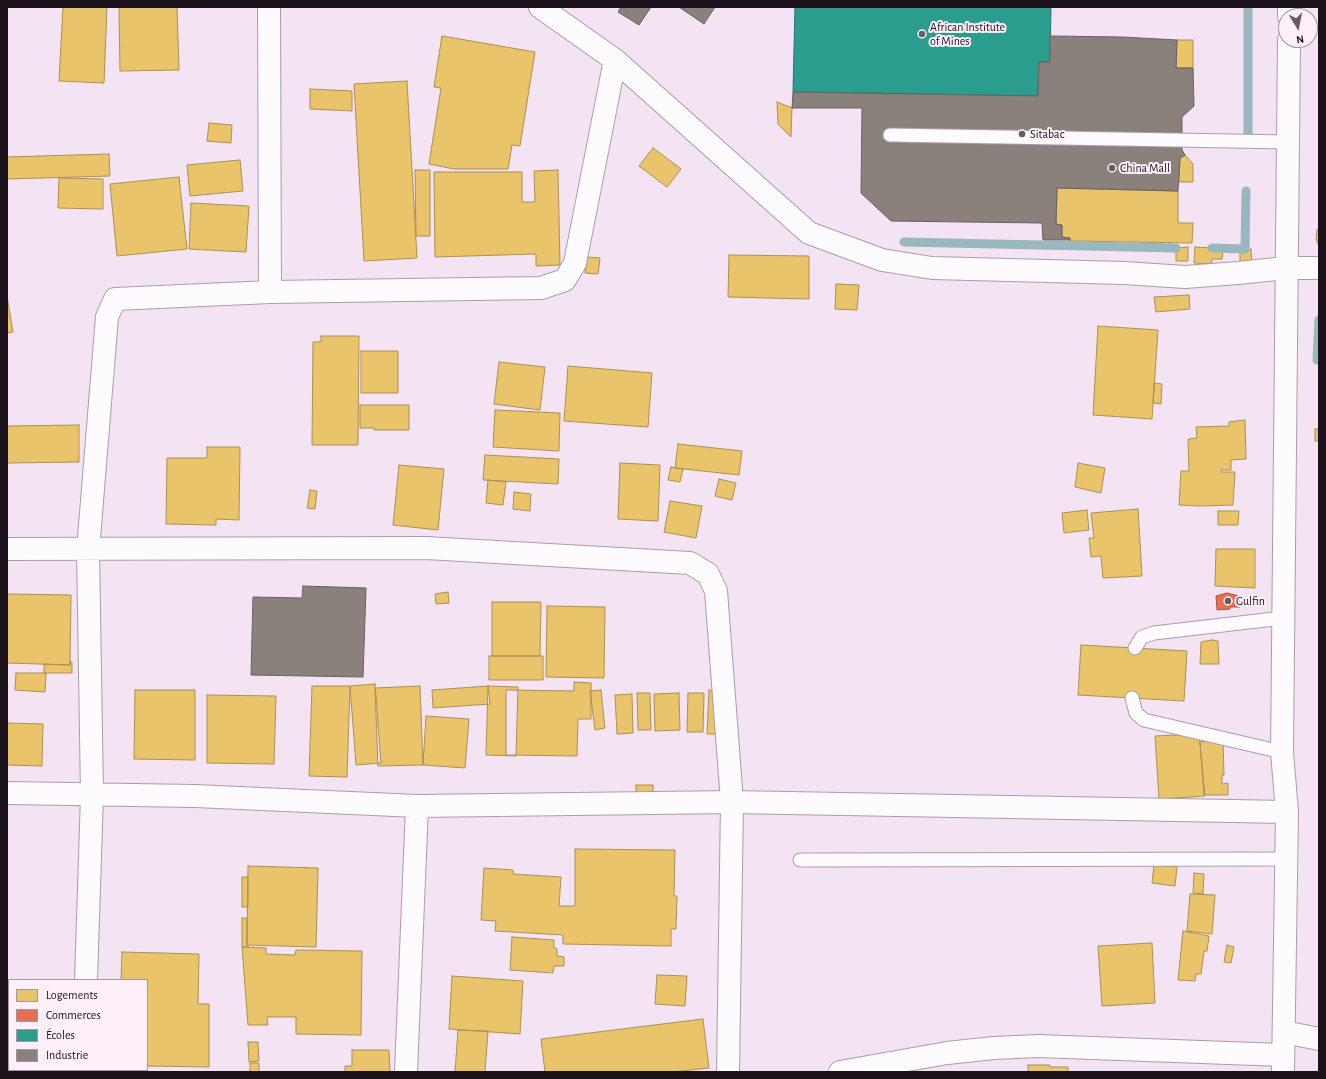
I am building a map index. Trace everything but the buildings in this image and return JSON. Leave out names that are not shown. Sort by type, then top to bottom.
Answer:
[{"type":"street","points":[[270,7],[270,292]]},
{"type":"street","points":[[540,7],[615,60],[809,233],[882,260],[932,268],[1124,273],[1185,277],[1286,268],[1319,268]]},
{"type":"street","points":[[840,1072],[947,1053],[994,1048],[1038,1046],[1283,1064],[1287,812],[1282,752],[1289,48]]},
{"type":"street","points":[[86,979],[92,795],[88,550],[107,317],[115,299],[270,292],[541,288],[565,280],[574,263],[615,60]]},
{"type":"street","points":[[7,549],[426,548],[690,563],[708,574],[716,591],[732,802],[728,1072]]},
{"type":"street","points":[[7,793],[195,796],[417,806],[732,802],[1287,812]]},
{"type":"street","points":[[406,1072],[417,806]]},
{"type":"street","points":[[1284,1032],[1319,1039]]},
{"type":"lane","points":[[890,135],[1288,142]]},
{"type":"lane","points":[[1135,648],[1142,637],[1154,633],[1283,618]]},
{"type":"lane","points":[[1132,698],[1136,712],[1144,720],[1282,752]]},
{"type":"lane","points":[[800,860],[1286,859]]},
{"type":"waterway","points":[[1248,7],[1248,135]]},
{"type":"waterway","points":[[1212,248],[1245,249],[1246,191]]},
{"type":"waterway","points":[[904,242],[1176,248]]},
{"type":"waterway","points":[[1317,360],[1319,320]]},
{"type":"place","name":"African Institute of Mines","points":[[922,34]]},
{"type":"place","name":"Sitabac","points":[[1022,134]]},
{"type":"place","name":"China Mall","points":[[1112,168]]},
{"type":"place","name":"Gulfin","points":[[1228,601]]}]
